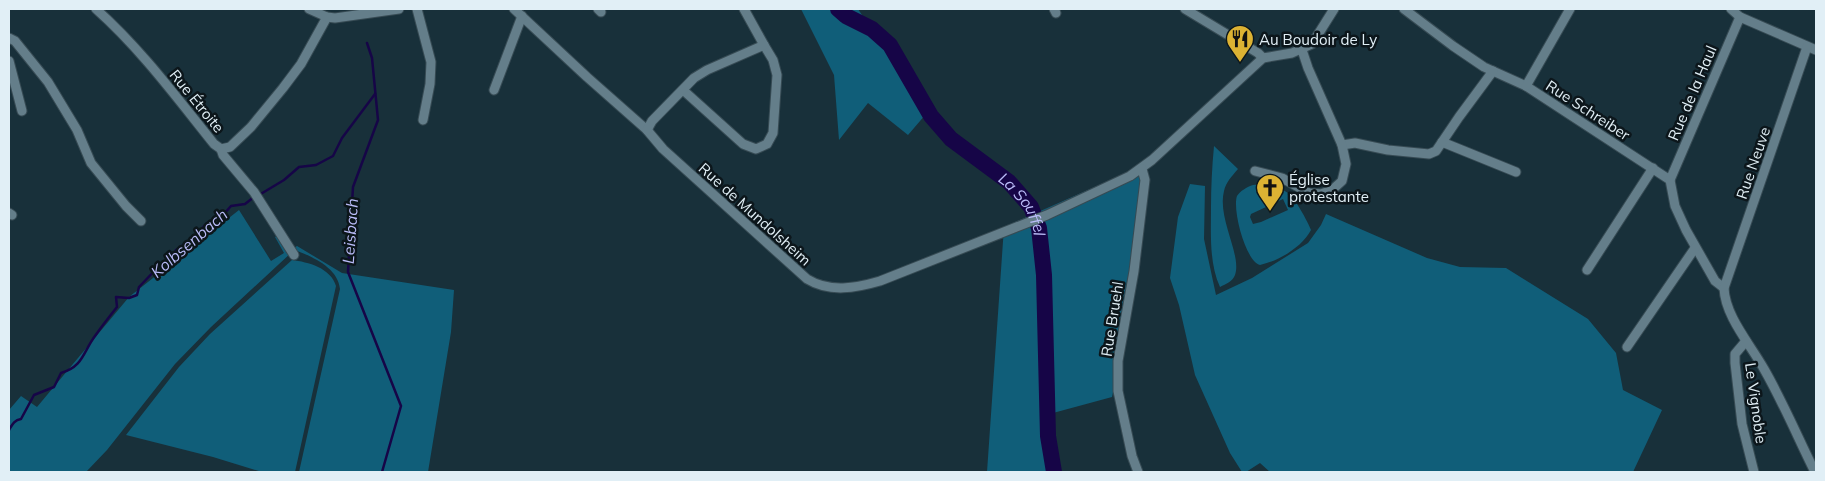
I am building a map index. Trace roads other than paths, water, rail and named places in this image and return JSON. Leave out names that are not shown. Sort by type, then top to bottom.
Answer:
[{"type":"street","name":"Rue Étroite","points":[[96,9],[111,22],[153,69],[214,144],[221,149],[230,147],[251,127],[283,88],[300,64],[327,17]]},
{"type":"street","points":[[309,9],[327,17],[399,9]]},
{"type":"street","points":[[417,9],[431,62],[430,84],[423,120]]},
{"type":"street","name":"Rue de Mundolsheim","points":[[514,9],[647,130],[663,149],[807,280],[822,286],[847,288],[880,281],[1028,223],[1130,176],[1142,169],[1263,58]]},
{"type":"street","points":[[683,90],[743,144],[756,149],[767,144],[773,133],[776,75],[772,60],[744,9]]},
{"type":"street","points":[[1185,9],[1258,53],[1263,58],[1302,50],[1312,44],[1334,9]]},
{"type":"street","name":"Rue Schreiber","points":[[1404,9],[1453,46],[1493,71],[1526,86],[1670,180]]},
{"type":"street","points":[[1526,86],[1570,9]]},
{"type":"street","points":[[1731,9],[1740,17],[1812,48]]},
{"type":"street","points":[[494,90],[522,16]]},
{"type":"street","name":"Rue de la Haul","points":[[1670,180],[1740,17]]},
{"type":"street","points":[[9,38],[14,41],[48,82],[77,130],[91,163],[126,206],[141,221]]},
{"type":"street","points":[[647,130],[652,121],[694,78],[707,70],[764,45]]},
{"type":"street","name":"Rue Neuve","points":[[1724,288],[1812,48]]},
{"type":"street","points":[[1255,171],[1282,178],[1309,193],[1321,194],[1332,190],[1342,181],[1346,164],[1342,145],[1302,50]]},
{"type":"street","points":[[9,60],[22,111]]},
{"type":"street","points":[[1342,145],[1355,143],[1388,150],[1430,154],[1436,151],[1493,71]]},
{"type":"street","points":[[1442,142],[1516,172]]},
{"type":"street","points":[[221,149],[256,195],[294,255]]},
{"type":"street","points":[[1587,270],[1653,168]]},
{"type":"street","name":"Rue Bruehl","points":[[1138,472],[1132,456],[1118,391],[1118,361],[1134,271],[1145,180],[1142,169]]},
{"type":"street","points":[[1670,180],[1675,206],[1695,248],[1714,281],[1724,288],[1724,300],[1746,341],[1764,369],[1815,472]]},
{"type":"street","points":[[1627,347],[1695,248]]},
{"type":"street","points":[[1711,274],[1730,273]]},
{"type":"street","name":"Le Vignoble","points":[[1746,341],[1735,354],[1735,362],[1742,424],[1754,472]]},
{"type":"waterway","name":"La Souffel","points":[[838,9],[846,16],[872,29],[890,45],[931,116],[951,139],[1009,182],[1031,207],[1039,228],[1044,275],[1048,436],[1054,472]]},
{"type":"waterway","name":"Leisbach","points":[[367,43],[372,58],[378,120],[353,187],[348,272],[401,406],[382,472]]},
{"type":"waterway","name":"Kolbsenbach","points":[[259,195],[284,180],[299,167],[316,165],[333,156],[342,138],[375,94]]},
{"type":"waterway","name":"Kolbsenbach","points":[[9,430],[15,422],[21,419],[34,395],[54,387],[61,373],[78,363],[117,307],[116,297],[129,298],[137,295],[139,287],[160,265],[173,258],[176,250],[192,239],[207,223],[224,214],[231,206],[245,204],[254,197]]},
{"type":"place","name":"Au Boudoir de Ly","points":[[1240,63]]},
{"type":"place","name":"Église protestante","points":[[1270,212]]}]
